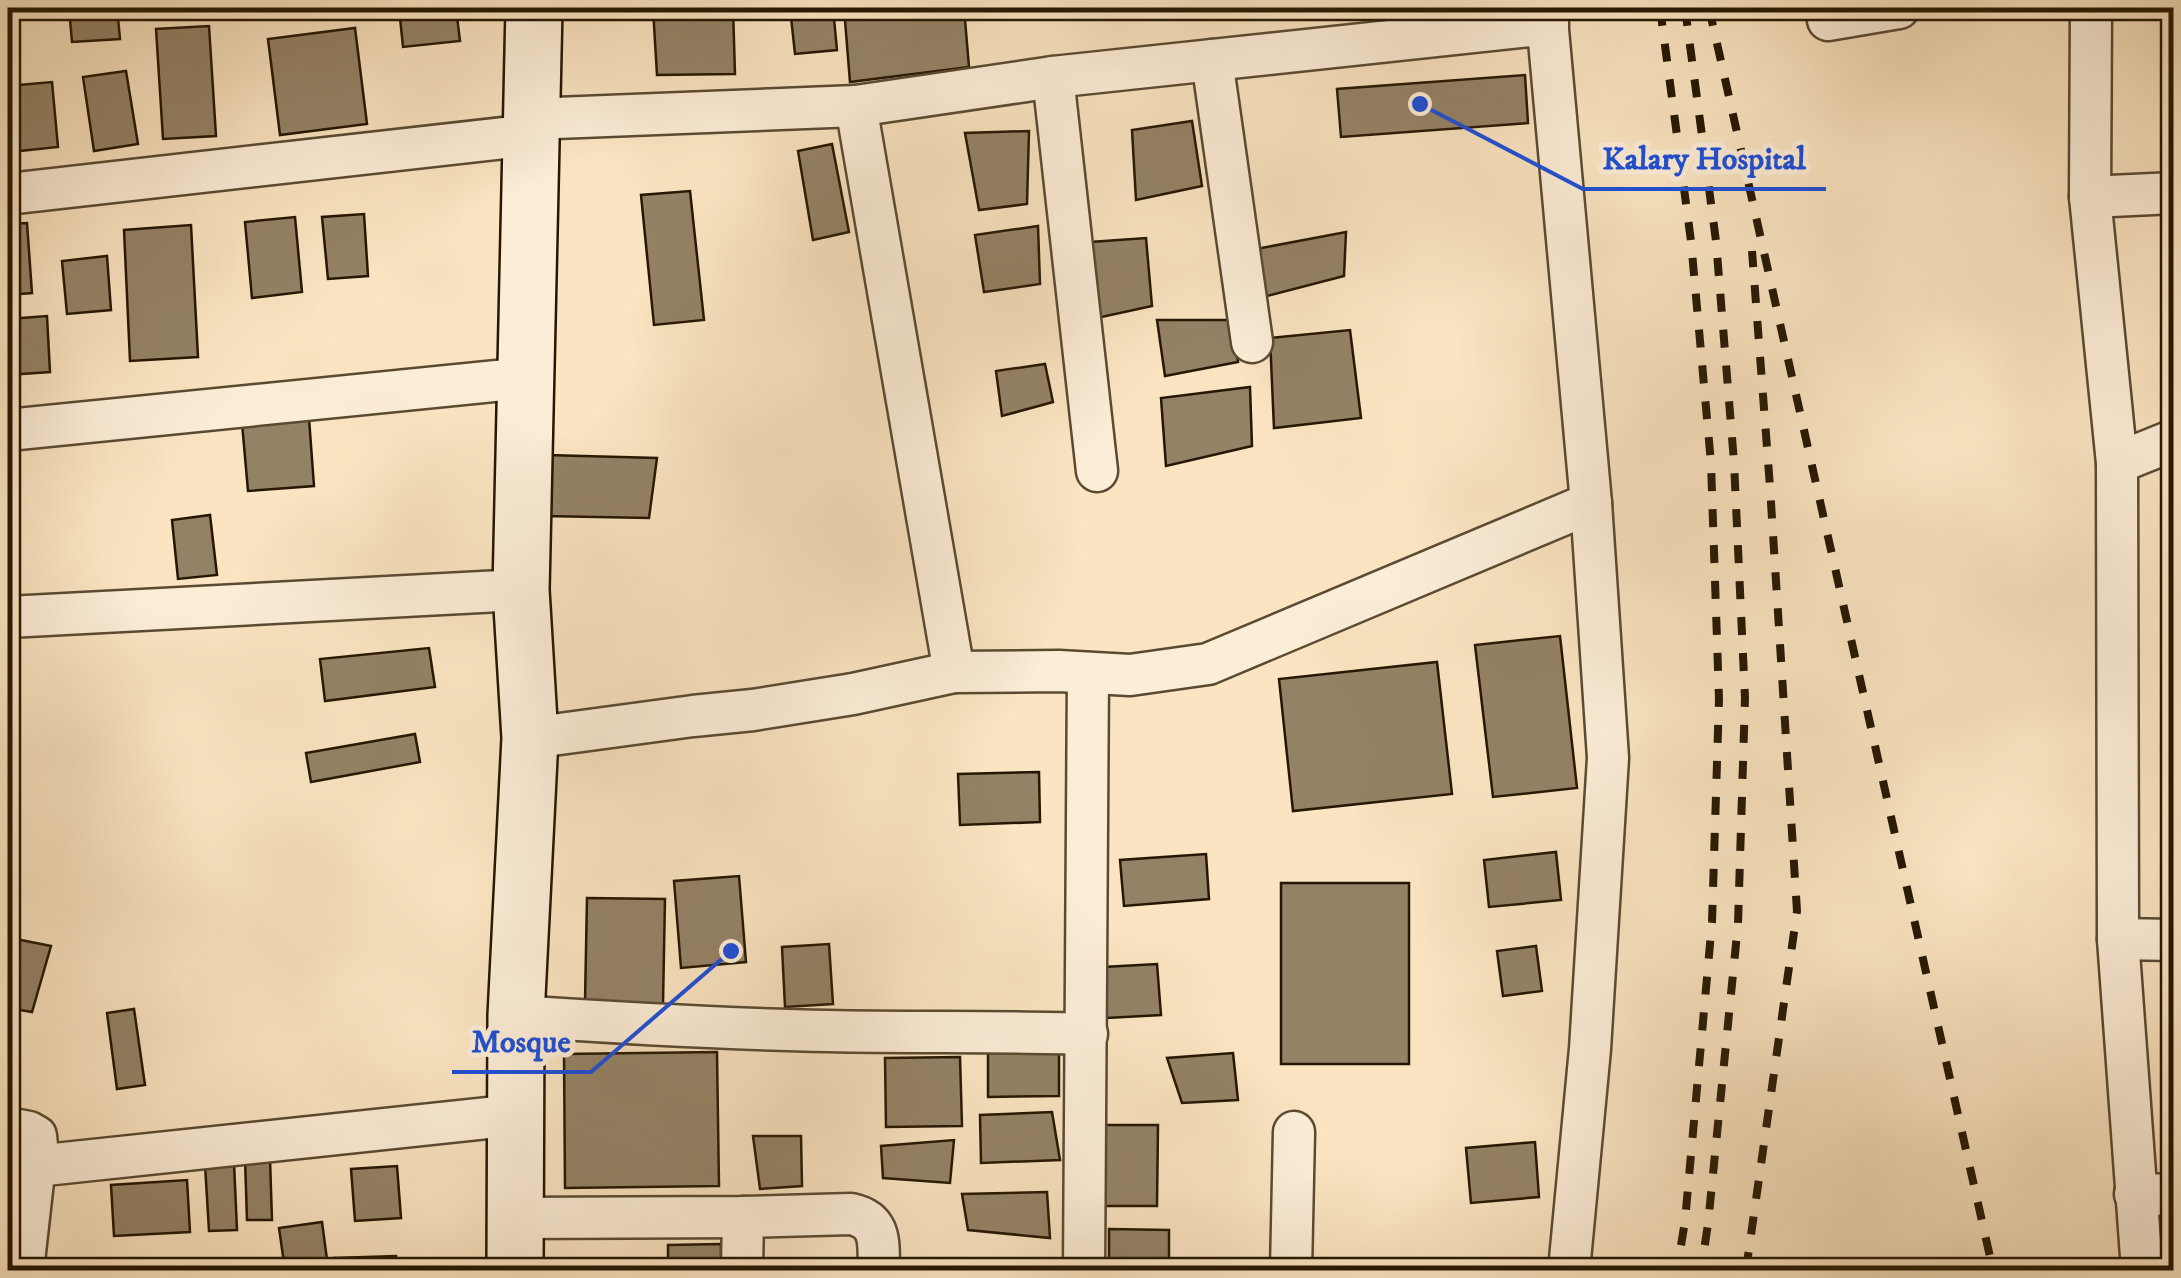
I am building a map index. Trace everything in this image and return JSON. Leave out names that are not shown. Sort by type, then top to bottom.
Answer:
[{"type":"main road","points":[[516,1244],[516,1016],[530,738],[521,590],[534,8]]},
{"type":"street","points":[[1828,20],[1899,8]]},
{"type":"street","points":[[2091,8],[2090,198],[2117,463],[2118,939],[2154,1194],[2142,1270]]},
{"type":"street","points":[[8,194],[530,127],[856,106],[1053,77],[1547,16],[1591,503],[1608,758],[1590,1049],[1569,1270]]},
{"type":"street","points":[[1212,60],[1252,342]]},
{"type":"street","points":[[1053,77],[1096,472]]},
{"type":"street","points":[[856,106],[954,672]]},
{"type":"street","points":[[2090,198],[2174,194]]},
{"type":"street","points":[[8,430],[525,378]]},
{"type":"street","points":[[2117,463],[2174,440]]},
{"type":"street","points":[[530,738],[753,710],[954,672],[1130,675],[1208,664],[1591,503]]},
{"type":"street","points":[[8,618],[521,590]]},
{"type":"street","points":[[1084,1270],[1088,673]]},
{"type":"street","points":[[2118,939],[2174,940]]},
{"type":"street","points":[[516,1016],[830,1031],[1087,1034]]},
{"type":"street","points":[[36,1166],[516,1114]]},
{"type":"street","points":[[8,1128],[36,1136],[36,1166],[18,1267]]},
{"type":"street","points":[[1291,1270],[1294,1132]]},
{"type":"street","points":[[516,1244],[743,1218],[851,1214],[873,1224],[879,1270]]},
{"type":"street","points":[[742,1270],[743,1218]]},
{"type":"building","points":[[69,8],[117,8],[120,39],[72,42]]},
{"type":"building","points":[[399,8],[456,8],[460,41],[403,47]]},
{"type":"building","points":[[653,8],[733,8],[735,74],[657,75]]},
{"type":"building","points":[[790,8],[833,8],[837,50],[795,54]]},
{"type":"building","points":[[844,8],[964,8],[969,67],[850,82]]},
{"type":"building","points":[[209,26],[216,136],[163,139],[156,29]]},
{"type":"building","points":[[355,28],[367,124],[280,135],[268,39]]},
{"type":"building","points":[[126,71],[138,144],[94,151],[83,77]]},
{"type":"building","points":[[1525,75],[1528,123],[1341,137],[1337,89]]},
{"type":"building","points":[[52,82],[58,147],[10,152],[8,86]]},
{"type":"building","points":[[1192,121],[1202,186],[1136,200],[1132,130]]},
{"type":"building","points":[[1029,131],[1027,204],[979,210],[965,133]]},
{"type":"building","points":[[832,144],[849,232],[813,240],[798,151]]},
{"type":"building","points":[[690,191],[704,320],[654,325],[641,195]]},
{"type":"building","points":[[364,214],[368,276],[328,279],[322,217]]},
{"type":"building","points":[[295,217],[302,292],[252,298],[245,222]]},
{"type":"building","points":[[27,223],[32,293],[8,295],[8,224]]},
{"type":"building","points":[[191,225],[198,357],[130,361],[124,230]]},
{"type":"building","points":[[1038,226],[1040,284],[984,292],[975,235]]},
{"type":"building","points":[[1346,232],[1344,276],[1263,297],[1256,249]]},
{"type":"building","points":[[1146,238],[1152,306],[1097,318],[1091,242]]},
{"type":"building","points":[[107,256],[111,310],[67,314],[62,261]]},
{"type":"building","points":[[47,316],[50,372],[8,375],[8,319]]},
{"type":"building","points":[[1157,320],[1233,320],[1238,362],[1165,376]]},
{"type":"building","points":[[1350,330],[1361,418],[1274,428],[1270,338]]},
{"type":"building","points":[[1045,364],[1053,402],[1002,416],[996,371]]},
{"type":"building","points":[[1250,387],[1252,446],[1166,466],[1161,398]]},
{"type":"building","points":[[309,418],[314,486],[248,491],[242,423]]},
{"type":"building","points":[[546,455],[657,458],[649,518],[544,516]]},
{"type":"building","points":[[210,515],[217,575],[178,579],[172,520]]},
{"type":"building","points":[[1560,636],[1577,788],[1493,797],[1475,645]]},
{"type":"building","points":[[429,648],[435,687],[325,701],[320,659]]},
{"type":"building","points":[[1437,662],[1452,794],[1293,811],[1279,679]]},
{"type":"building","points":[[415,734],[420,762],[311,782],[306,753]]},
{"type":"building","points":[[1039,772],[1040,822],[960,825],[958,774]]},
{"type":"building","points":[[8,799],[14,799],[19,851],[8,852]]},
{"type":"building","points":[[1556,852],[1561,900],[1489,907],[1484,860]]},
{"type":"building","points":[[1206,854],[1209,899],[1124,906],[1120,860]]},
{"type":"building","points":[[739,876],[746,962],[681,968],[674,881]]},
{"type":"building","points":[[1281,883],[1409,883],[1409,1064],[1281,1064]]},
{"type":"building","points":[[587,898],[665,899],[663,1004],[585,1002]]},
{"type":"building","points":[[16,939],[51,946],[32,1012],[8,1008],[8,970]]},
{"type":"building","points":[[829,944],[833,1004],[785,1007],[782,947]]},
{"type":"building","points":[[1536,946],[1542,991],[1503,996],[1497,951]]},
{"type":"building","points":[[1157,964],[1161,1015],[1107,1018],[1104,967]]},
{"type":"building","points":[[134,1009],[145,1085],[117,1089],[107,1013]]},
{"type":"building","points":[[988,1051],[1059,1051],[1059,1096],[988,1097]]},
{"type":"building","points":[[717,1052],[719,1186],[565,1188],[564,1054]]},
{"type":"building","points":[[1233,1053],[1238,1100],[1182,1103],[1167,1058]]},
{"type":"building","points":[[960,1057],[962,1126],[886,1127],[885,1058]]},
{"type":"building","points":[[1052,1112],[1060,1160],[981,1163],[980,1115]]},
{"type":"building","points":[[1103,1125],[1158,1125],[1157,1206],[1103,1206]]},
{"type":"building","points":[[753,1136],[801,1136],[802,1186],[760,1189]]},
{"type":"building","points":[[954,1140],[950,1183],[883,1178],[881,1146]]},
{"type":"building","points":[[1535,1142],[1539,1197],[1471,1203],[1466,1148]]},
{"type":"building","points":[[245,1159],[270,1159],[272,1220],[247,1220]]},
{"type":"building","points":[[234,1163],[237,1230],[209,1231],[205,1165]]},
{"type":"building","points":[[397,1166],[401,1218],[355,1221],[351,1169]]},
{"type":"building","points":[[187,1180],[190,1232],[114,1236],[111,1185]]},
{"type":"building","points":[[1047,1192],[1050,1238],[968,1230],[962,1194]]},
{"type":"building","points":[[2148,1214],[2174,1215],[2174,1270],[2146,1270]]},
{"type":"building","points":[[322,1222],[328,1267],[285,1270],[279,1228]]},
{"type":"building","points":[[1109,1229],[1169,1230],[1169,1270],[1109,1270]]},
{"type":"building","points":[[721,1244],[721,1270],[668,1270],[668,1245]]},
{"type":"building","points":[[396,1256],[397,1270],[335,1270],[334,1258]]},
{"type":"railway","points":[[1660,8],[1691,241],[1711,463],[1719,699],[1712,922],[1685,1221],[1677,1270]]},
{"type":"railway","points":[[1685,8],[1716,241],[1734,462],[1745,698],[1738,924],[1701,1270]]},
{"type":"railway","points":[[1709,8],[1993,1270]]},
{"type":"railway","points":[[1746,1270],[1797,911],[1752,251]]},
{"type":"place","name":"Kalary Hospital","points":[[1420,104]]},
{"type":"place","name":"Mosque","points":[[731,951]]}]
